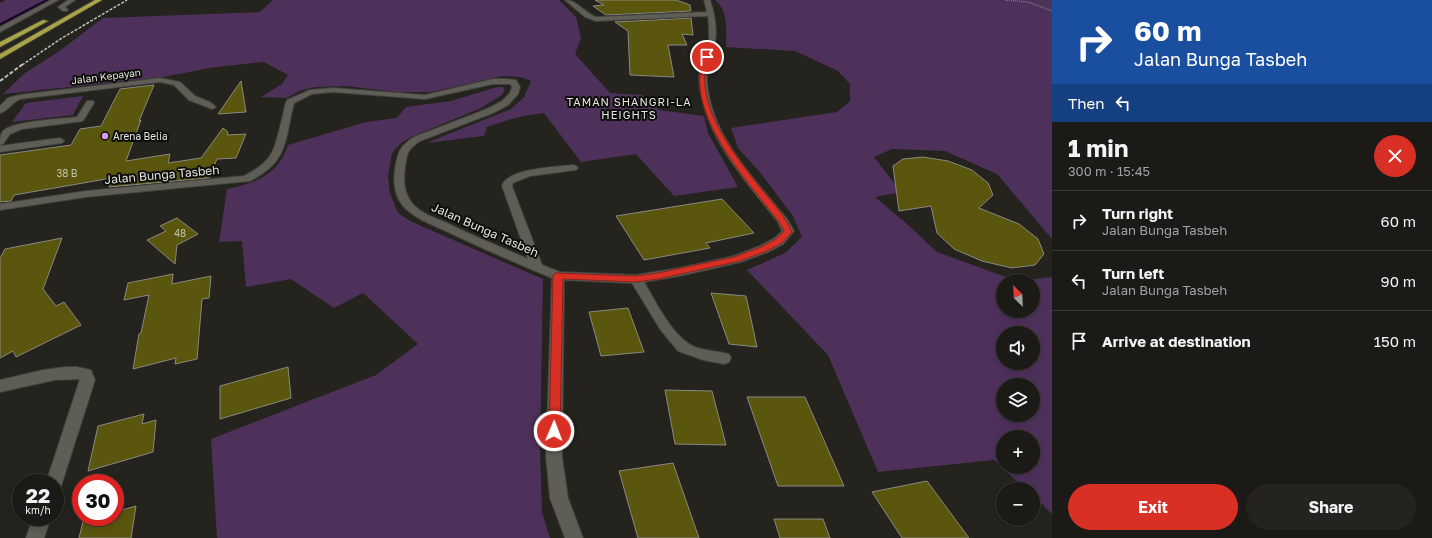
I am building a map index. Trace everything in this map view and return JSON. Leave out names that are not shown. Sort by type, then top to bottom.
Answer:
[{"type":"highway","points":[[0,57],[99,0]]},
{"type":"highway","points":[[58,14],[75,2]]},
{"type":"highway","points":[[0,45],[51,17]]},
{"type":"street","points":[[0,30],[55,0]]},
{"type":"street","points":[[568,0],[587,16],[596,19],[710,14]]},
{"type":"street","name":"Jalan Bunga Tasbeh","points":[[0,207],[86,194],[246,179],[258,174],[272,163],[279,152],[290,102],[310,92],[332,90],[407,97],[430,97],[491,82],[506,80],[513,82],[516,87],[514,94],[505,103],[490,111],[417,139],[407,146],[402,154],[399,175],[400,191],[409,206],[421,215],[469,238],[558,276],[636,279],[672,274],[736,259],[764,249],[779,241],[788,232],[783,221],[734,159],[716,129],[704,96],[703,71],[712,43],[710,14],[707,0]]},
{"type":"street","name":"Jalan Kepayan","points":[[0,111],[11,100],[19,97],[160,80],[171,81],[178,84],[190,97],[207,103],[212,107]]},
{"type":"street","points":[[0,142],[7,132],[20,127],[80,119],[90,104]]},
{"type":"street","points":[[0,149],[58,141]]},
{"type":"street","points":[[537,267],[507,186],[508,182],[513,178],[522,175],[572,168]]},
{"type":"street","points":[[558,276],[554,457],[559,498],[574,538]]},
{"type":"street","points":[[636,279],[671,335],[682,347],[698,354],[724,358]]},
{"type":"street","points":[[0,386],[64,373],[78,372],[86,374],[88,380],[57,474]]},
{"type":"street","points":[[35,538],[39,526]]},
{"type":"path","points":[[1005,0],[1028,2],[1052,11]]},
{"type":"shaded area","points":[[6,0],[51,0],[0,27],[0,3]]},
{"type":"shaded area","points":[[273,0],[559,0],[576,17],[581,38],[575,54],[610,93],[642,95],[659,110],[704,116],[708,133],[738,187],[674,196],[636,154],[581,162],[544,113],[515,118],[487,127],[484,136],[426,143],[511,109],[524,97],[531,81],[520,77],[503,76],[431,92],[396,92],[346,86],[315,87],[299,91],[287,98],[261,97],[282,84],[288,75],[264,62],[215,67],[163,77],[3,94],[25,73],[58,52],[103,18],[260,12]]},
{"type":"shaded area","points":[[715,0],[1052,0],[1052,239],[997,174],[945,151],[892,149],[874,157],[901,192],[875,197],[937,252],[998,274],[996,274],[996,318],[1040,318],[1040,278],[1052,277],[1052,514],[1040,503],[1040,482],[1018,482],[1009,474],[1040,474],[1040,430],[996,430],[996,462],[994,460],[878,472],[828,355],[747,270],[785,253],[802,237],[793,216],[759,171],[738,148],[731,128],[837,112],[850,101],[850,84],[838,71],[795,51],[726,47],[726,22],[723,10]]},
{"type":"shaded area","points":[[497,87],[502,87],[505,89],[502,95],[479,109],[413,136],[401,143],[392,153],[388,176],[390,193],[398,213],[412,222],[543,279],[540,449],[542,512],[550,538],[217,538],[211,439],[376,375],[418,344],[363,293],[334,308],[291,279],[246,287],[242,241],[219,242],[227,189],[247,184],[265,176],[272,171],[284,155],[288,145],[366,122],[397,118],[406,107],[451,101]]},
{"type":"shaded area","points":[[83,96],[73,115],[12,122],[26,103]]},
{"type":"building","points":[[595,0],[676,0],[690,5],[691,11],[606,15],[593,6],[604,5]]},
{"type":"building","points":[[691,18],[693,35],[682,34],[687,45],[668,45],[674,77],[630,75],[628,31],[615,22]]},
{"type":"building","points":[[241,81],[246,112],[218,114]]},
{"type":"building","points":[[154,85],[139,121],[141,120],[126,161],[170,154],[168,163],[201,158],[223,128],[228,132],[227,135],[246,134],[236,158],[217,159],[209,178],[109,187],[112,178],[14,195],[11,201],[0,202],[0,155],[71,145],[80,129],[101,126],[120,89]]},
{"type":"building","points":[[923,157],[948,161],[972,170],[988,183],[993,195],[979,208],[1019,224],[1038,239],[1044,254],[1035,265],[1012,268],[982,261],[954,249],[937,233],[931,206],[899,211],[893,166],[903,159]]},
{"type":"building","points":[[722,199],[754,233],[706,243],[710,248],[644,260],[616,216]]},
{"type":"building","points":[[177,218],[198,234],[177,245],[175,264],[147,240],[166,231],[160,226]]},
{"type":"building","points":[[62,238],[43,289],[56,306],[64,302],[81,325],[16,357],[13,351],[0,358],[0,258],[5,249]]},
{"type":"building","points":[[173,274],[172,284],[211,276],[209,298],[202,299],[197,359],[175,364],[176,358],[133,369],[139,334],[141,333],[149,295],[124,300],[128,283]]},
{"type":"building","points":[[711,293],[746,296],[757,347],[729,344]]},
{"type":"building","points":[[628,308],[644,352],[601,356],[589,312]]},
{"type":"building","points":[[288,367],[291,398],[220,419],[220,386]]},
{"type":"building","points":[[665,390],[712,391],[726,445],[675,444]]},
{"type":"building","points":[[747,397],[805,397],[844,486],[778,486]]},
{"type":"building","points":[[144,414],[142,424],[156,420],[153,452],[88,471],[98,426]]},
{"type":"building","points":[[673,463],[699,538],[638,538],[619,471]]},
{"type":"building","points":[[927,481],[969,538],[902,538],[872,492]]},
{"type":"building","points":[[136,506],[131,538],[79,538],[82,526],[124,526],[124,509]]},
{"type":"building","points":[[774,519],[823,519],[830,538],[780,538]]},
{"type":"waterway","points":[[0,25],[48,0]]},
{"type":"railway","points":[[22,65],[62,38],[127,0]]},
{"type":"railway","points":[[0,81],[23,64]]},
{"type":"place","name":"Arena Belia","points":[[105,136]]},
{"type":"district","name":"TAMAN SHANGRI-LA HEIGHTS","points":[[629,108]]},
{"type":"route","points":[[554,431],[558,276],[636,279],[679,272],[736,259],[764,249],[779,241],[788,232],[783,221],[734,159],[716,129],[704,96],[703,71],[707,57]]}]
